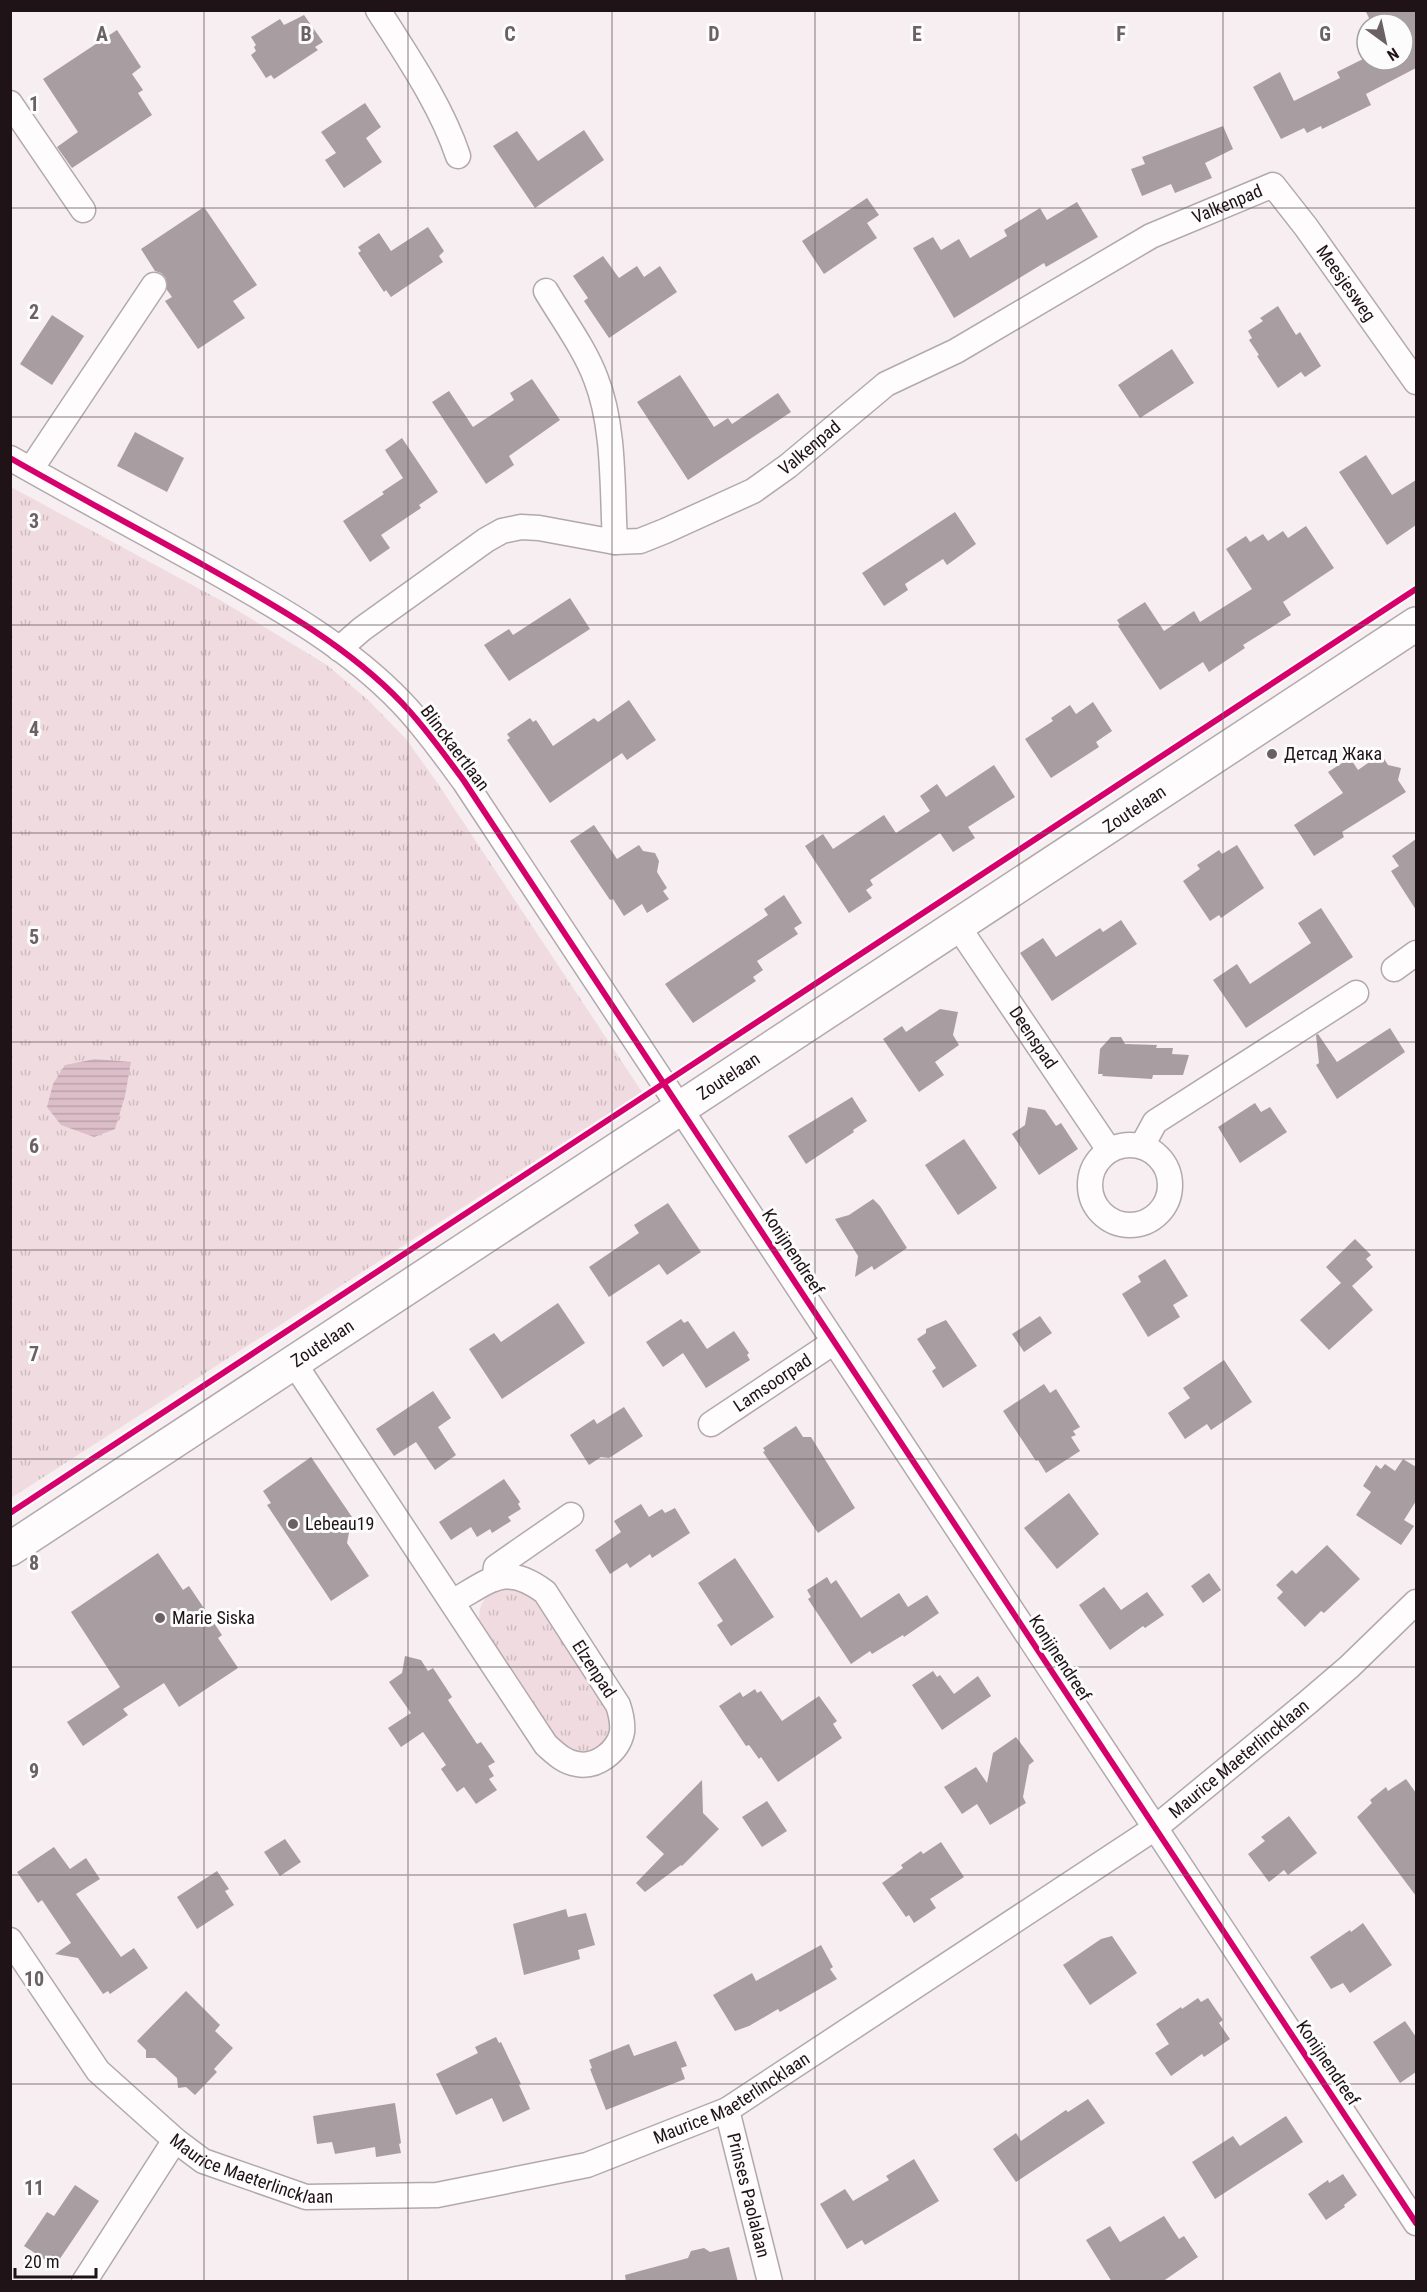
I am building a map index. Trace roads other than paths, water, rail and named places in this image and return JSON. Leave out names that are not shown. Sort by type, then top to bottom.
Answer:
[{"type":"street","points":[[378,10],[434,104],[451,136],[458,156]]},
{"type":"street","points":[[10,103],[83,210]]},
{"type":"street","name":"Meesjesweg","points":[[1273,185],[1306,227],[1416,382]]},
{"type":"street","name":"Valkenpad","points":[[339,649],[381,615],[502,531],[521,527],[539,528],[615,542],[640,541],[753,491],[788,466],[886,384],[956,351],[1151,236],[1273,185]]},
{"type":"street","points":[[21,464],[154,285]]},
{"type":"street","points":[[546,291],[596,378],[604,409],[610,449],[615,542]]},
{"type":"street","name":"Blinckaertlaan","points":[[21,464],[260,597],[339,649],[401,702],[423,726],[464,781],[680,1108]]},
{"type":"street","name":"Zoutelaan","points":[[10,1549],[957,925],[1413,633]]},
{"type":"street","name":"Deenspad","points":[[957,925],[1108,1150]]},
{"type":"street","points":[[1394,969],[1416,953]]},
{"type":"street","points":[[1142,1146],[1155,1122],[1356,993]]},
{"type":"street","name":"Konijnendreef","points":[[680,1108],[1416,2223]]},
{"type":"street","points":[[1119,1146],[1142,1146],[1152,1151],[1167,1168],[1170,1191],[1166,1202],[1158,1213],[1146,1221],[1133,1225],[1119,1223],[1107,1218],[1097,1208],[1091,1195],[1090,1181],[1093,1169],[1108,1150],[1119,1146]]},
{"type":"street","name":"Lamsoorpad","points":[[711,1424],[834,1342]]},
{"type":"street","name":"Elzenpad","points":[[294,1363],[546,1745],[564,1760],[576,1764],[590,1764],[605,1758],[616,1747],[622,1733],[622,1718],[618,1705],[545,1592],[530,1581],[514,1575],[494,1579],[452,1602]]},
{"type":"street","points":[[494,1579],[496,1567],[571,1515]]},
{"type":"street","name":"Maurice Maeterlincklaan","points":[[15,1955],[98,2071],[175,2140],[203,2161],[306,2198],[437,2195],[587,2165],[727,2110],[1155,1828],[1349,1667],[1416,1602]]},
{"type":"street","name":"Prinses Paolalaan","points":[[727,2110],[770,2282]]},
{"type":"street","points":[[84,2282],[175,2140]]},
{"type":"place","name":"Детсад Жака","points":[[1272,754]]},
{"type":"place","name":"Lebeau19","points":[[293,1524]]},
{"type":"place","name":"Marie Siska","points":[[160,1618]]}]
